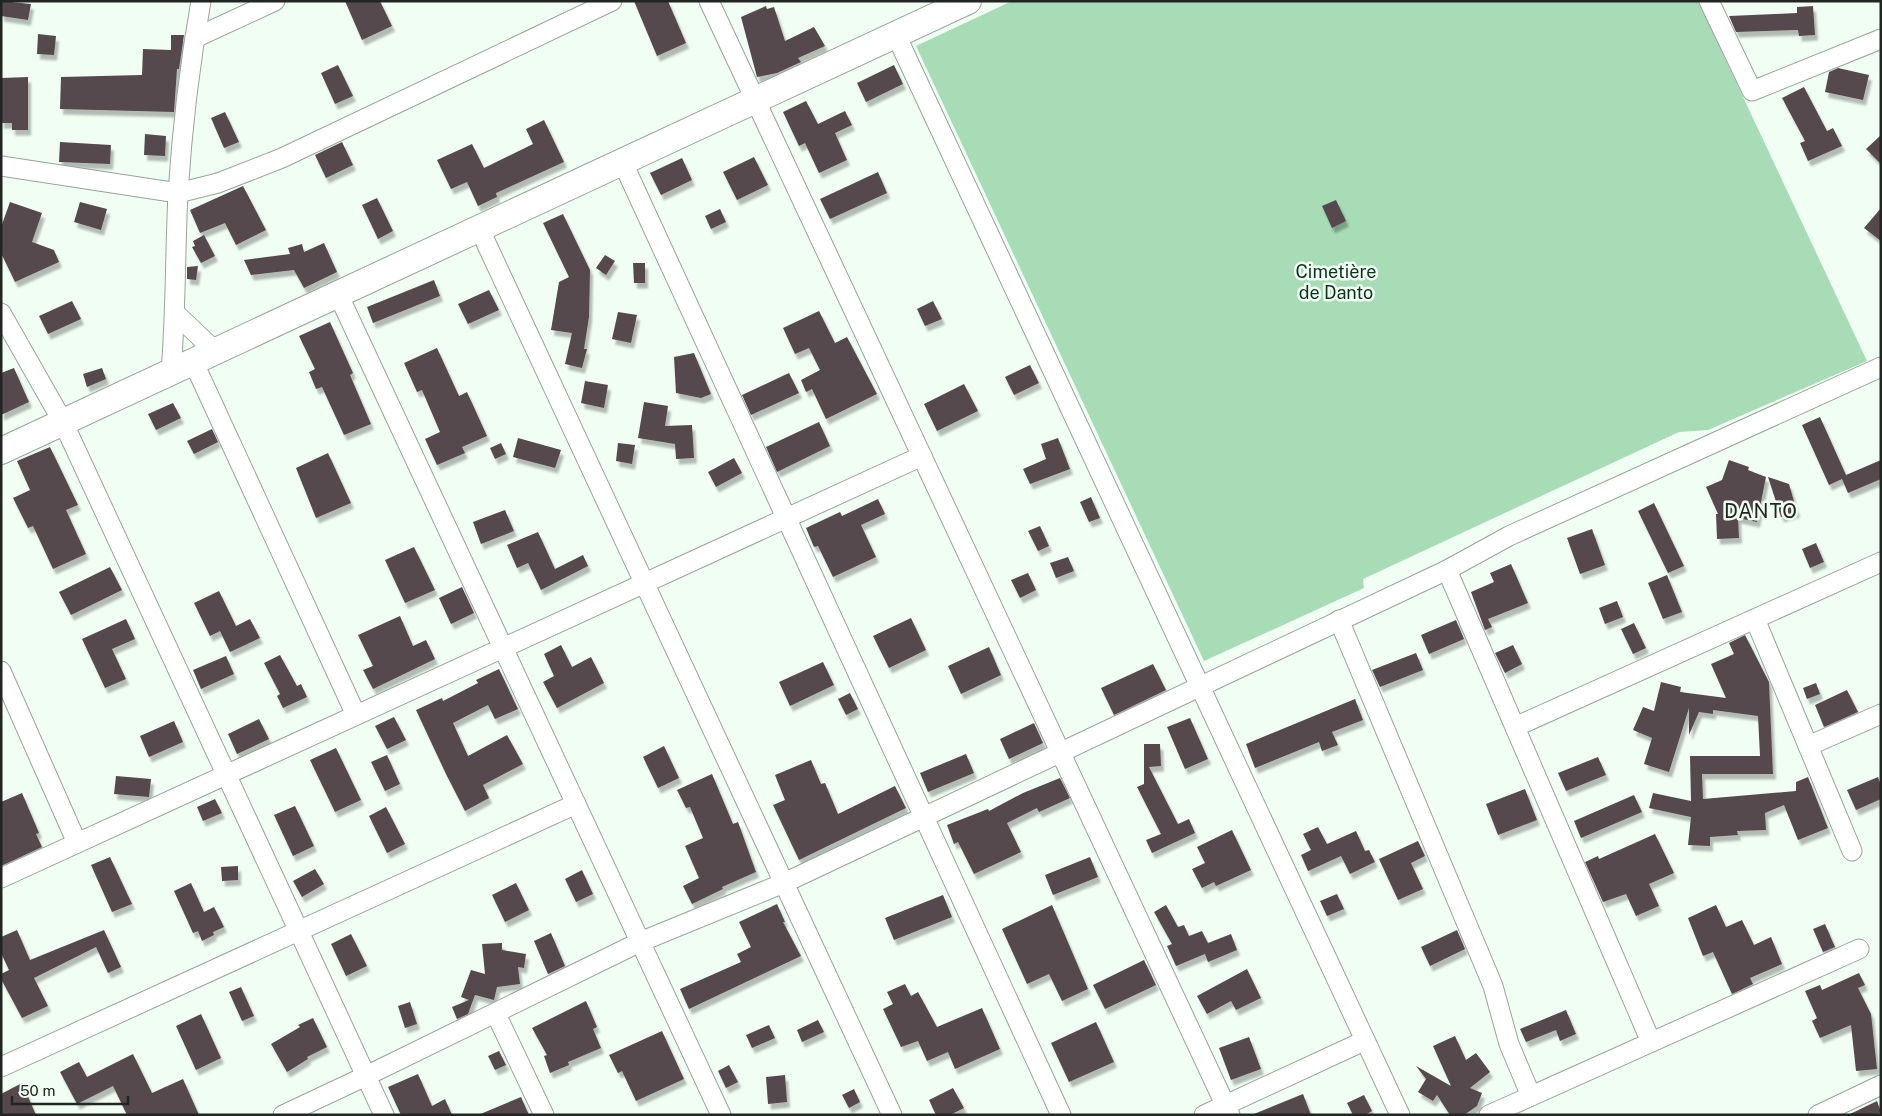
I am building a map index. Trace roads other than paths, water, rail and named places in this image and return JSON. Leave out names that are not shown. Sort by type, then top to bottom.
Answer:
[{"type":"street","points":[[201,1],[195,38],[178,193],[176,314],[193,361],[356,716]]},
{"type":"street","points":[[195,38],[275,1]]},
{"type":"street","points":[[1,166],[178,193],[218,183],[282,158],[612,1]]},
{"type":"street","points":[[709,1],[1227,1110]]},
{"type":"street","points":[[1,451],[480,230],[968,1]]},
{"type":"street","points":[[1709,1],[1752,91],[1881,39]]},
{"type":"street","points":[[896,35],[1400,1115]]},
{"type":"street","points":[[623,163],[1061,1115]]},
{"type":"street","points":[[480,230],[892,1115]]},
{"type":"street","points":[[338,294],[721,1115]]},
{"type":"street","points":[[1,313],[63,422],[384,1115]]},
{"type":"street","points":[[176,314],[193,361]]},
{"type":"street","points":[[283,1115],[496,1014],[640,942],[784,883],[1447,570],[1509,536],[1881,367]]},
{"type":"street","points":[[1,878],[922,456]]},
{"type":"street","points":[[1515,727],[1881,562]]},
{"type":"street","points":[[1447,570],[1651,1042]]},
{"type":"street","points":[[1755,619],[1852,851]]},
{"type":"street","points":[[1339,620],[1493,986],[1509,1044],[1531,1096]]},
{"type":"street","points":[[1,671],[77,843]]},
{"type":"street","points":[[1808,746],[1881,714]]},
{"type":"street","points":[[1,1067],[576,804]]},
{"type":"street","points":[[1489,1115],[1859,949]]},
{"type":"street","points":[[496,1014],[544,1115]]},
{"type":"street","points":[[1204,1115],[1227,1110],[1364,1041]]},
{"type":"street","points":[[1818,1115],[1881,1085]]},
{"type":"district","name":"DANTO","points":[[1761,511]]},
{"type":"park label","name":"Cimetière de Danto","points":[[1336,281]]}]
